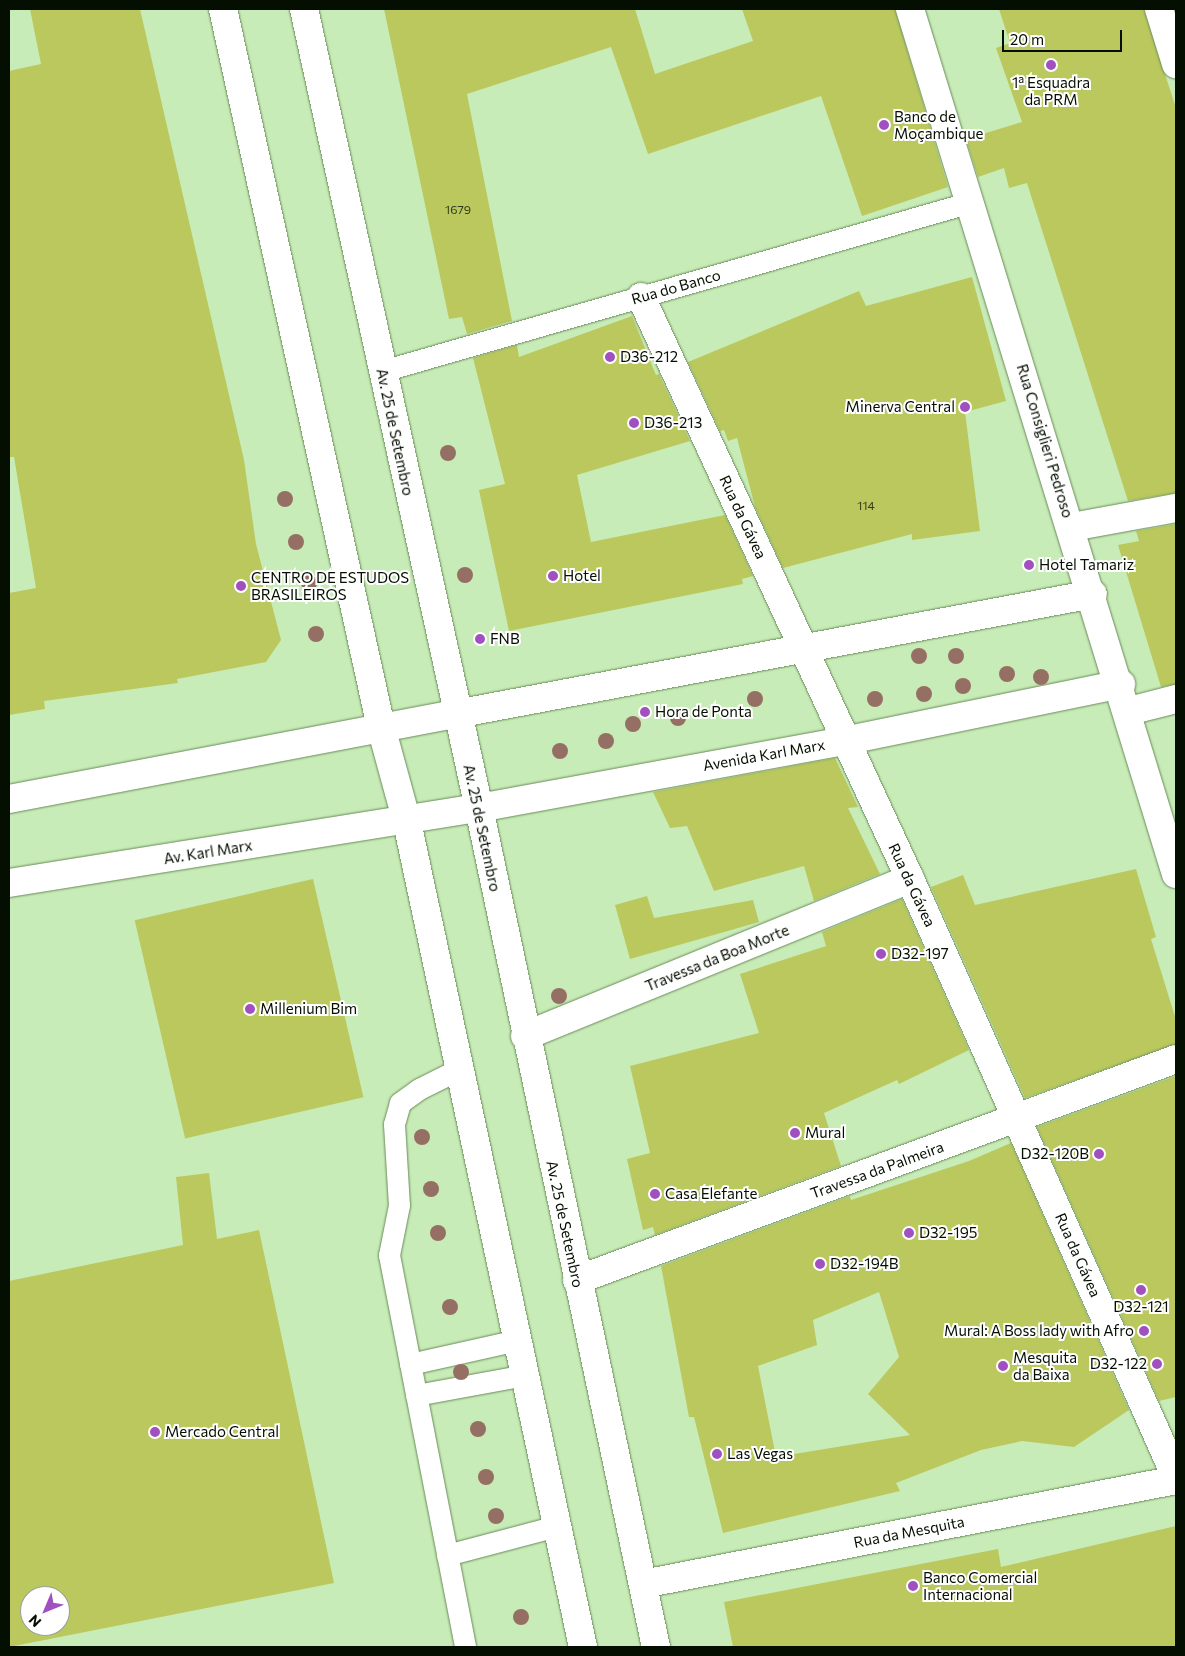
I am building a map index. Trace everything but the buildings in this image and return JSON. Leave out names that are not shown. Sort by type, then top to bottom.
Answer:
[{"type":"street","points":[[223,9],[381,727],[407,822],[583,1647]]},
{"type":"street","name":"Av. 25 de Setembro","points":[[304,9],[456,714],[479,808],[525,1036],[656,1647]]},
{"type":"street","name":"Rua Consiglieri Pedroso","points":[[910,9],[1121,684],[1176,874]]},
{"type":"street","points":[[1159,9],[1176,64]]},
{"type":"street","name":"Rua da Gávea","points":[[641,297],[803,646],[844,741],[910,879],[1176,1478]]},
{"type":"street","points":[[1072,527],[1176,508]]},
{"type":"street","points":[[9,800],[803,646],[1093,594]]},
{"type":"street","name":"Avenida Karl Marx","points":[[407,822],[844,741],[1121,684]]},
{"type":"street","points":[[1129,711],[1176,699]]},
{"type":"street","name":"Av. Karl Marx","points":[[9,883],[407,822]]},
{"type":"street","name":"Travessa da Boa Morte","points":[[525,1036],[910,879]]},
{"type":"street","name":"Travessa da Palmeira","points":[[578,1280],[1018,1119],[1176,1059]]},
{"type":"street","name":"Rua da Mesquita","points":[[643,1584],[1176,1478]]},
{"type":"lane","name":"Rua do Banco","points":[[382,371],[971,202]]},
{"type":"lane","points":[[459,1069],[419,1089],[400,1103],[394,1124],[399,1205],[389,1255],[465,1647]]},
{"type":"lane","points":[[410,1364],[517,1340]]},
{"type":"lane","points":[[416,1395],[525,1375]]},
{"type":"lane","points":[[447,1555],[557,1526]]},
{"type":"place","name":"1ª Esquadra da PRM","points":[[1051,65]]},
{"type":"place","name":"Banco de Moçambique","points":[[884,125]]},
{"type":"place","name":"D36-212","points":[[610,357]]},
{"type":"place","name":"Minerva Central","points":[[965,407]]},
{"type":"place","name":"D36-213","points":[[634,423]]},
{"type":"place","name":"Hotel Tamariz","points":[[1029,565]]},
{"type":"place","name":"Hotel","points":[[553,576]]},
{"type":"place","name":"CENTRO DE ESTUDOS BRASILEIROS","points":[[241,586]]},
{"type":"place","name":"FNB","points":[[480,639]]},
{"type":"place","name":"Hora de Ponta","points":[[645,712]]},
{"type":"place","name":"D32-197","points":[[881,954]]},
{"type":"place","name":"Millenium Bim","points":[[250,1009]]},
{"type":"place","name":"Mural","points":[[795,1133]]},
{"type":"place","name":"D32-120B","points":[[1099,1154]]},
{"type":"place","name":"Casa Elefante","points":[[655,1194]]},
{"type":"place","name":"D32-195","points":[[909,1233]]},
{"type":"place","name":"D32-194B","points":[[820,1264]]},
{"type":"place","name":"D32-121","points":[[1141,1290]]},
{"type":"place","name":"Mural: A Boss lady with Afro","points":[[1144,1331]]},
{"type":"place","name":"D32-122","points":[[1157,1364]]},
{"type":"place","name":"Mesquita da Baixa","points":[[1003,1366]]},
{"type":"place","name":"Mercado Central","points":[[155,1432]]},
{"type":"place","name":"Las Vegas","points":[[717,1454]]},
{"type":"place","name":"Banco Comercial Internacional","points":[[913,1586]]}]
